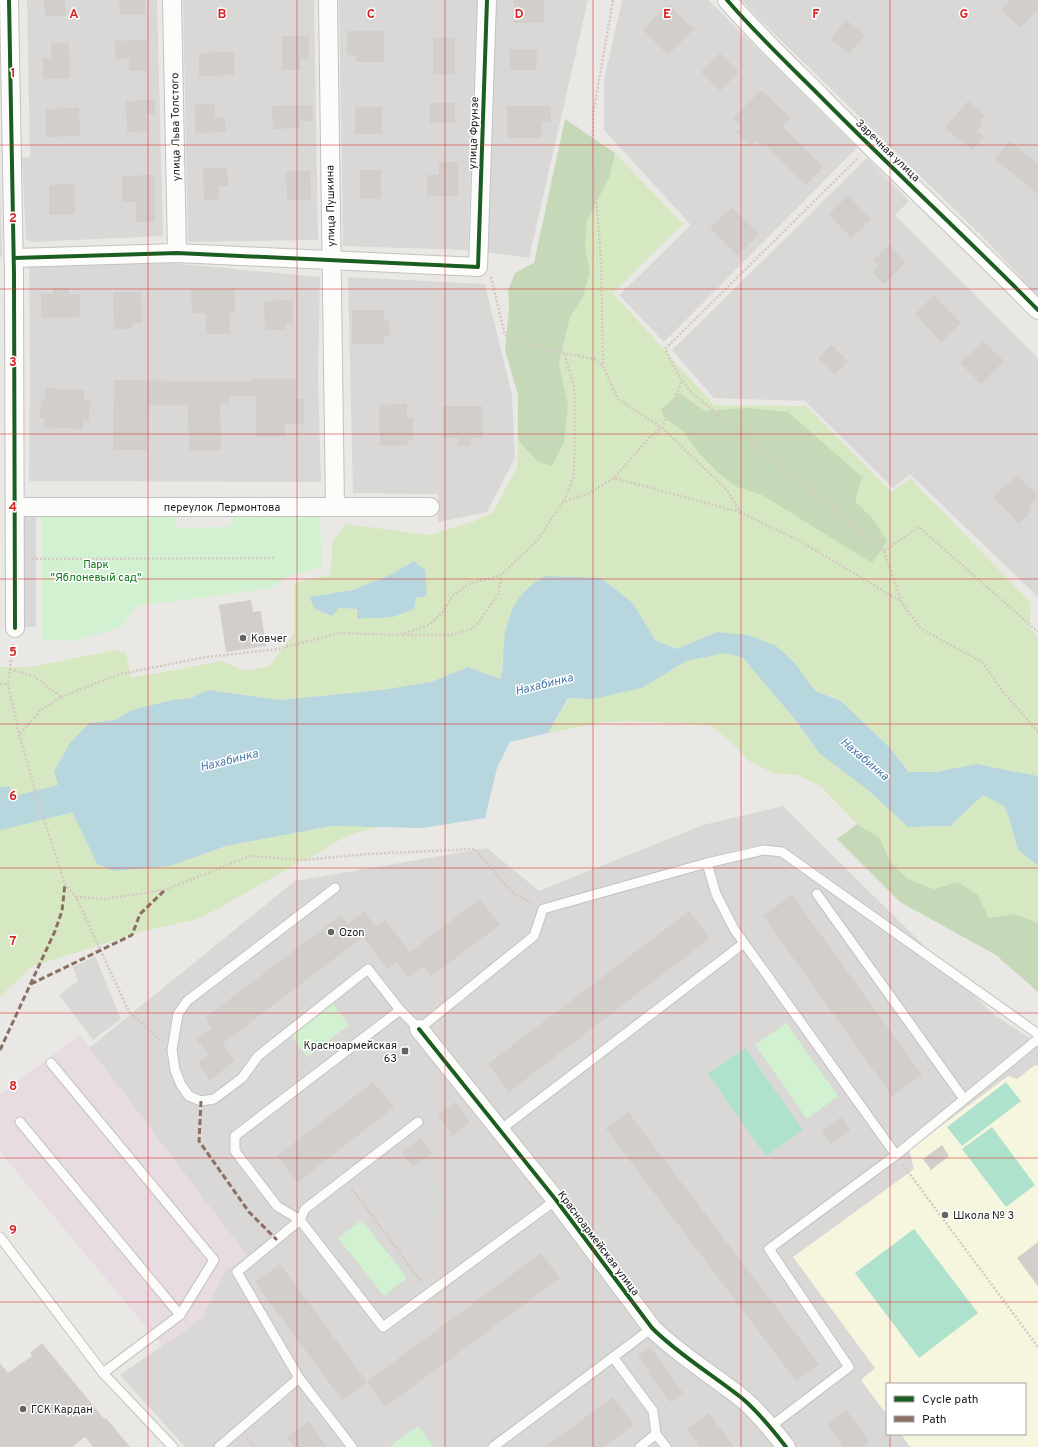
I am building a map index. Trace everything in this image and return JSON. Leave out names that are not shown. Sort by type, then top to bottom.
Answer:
[{"type":"street","points":[[9,0],[5,84],[15,507],[15,628]]},
{"type":"street","name":"улица Льва Толстого","points":[[172,0],[177,253]]},
{"type":"street","name":"улица Пушкина","points":[[328,0],[335,507]]},
{"type":"street","name":"улица Фрунзе","points":[[478,267],[487,0]]},
{"type":"street","name":"Заречная улица","points":[[727,0],[747,24],[870,146],[976,247],[1038,310]]},
{"type":"street","points":[[9,269],[177,253],[478,267]]},
{"type":"street","name":"переулок Лермонтова","points":[[15,507],[430,507]]},
{"type":"street","name":"Красноармейская улица","points":[[419,1029],[556,1200],[652,1328],[669,1345],[744,1400],[770,1427],[786,1447]]},
{"type":"lane","points":[[335,888],[187,1000],[178,1014],[172,1052],[181,1086],[189,1096],[201,1101],[214,1098],[242,1078],[258,1056],[368,969],[400,1010],[419,1029],[534,936],[543,909],[707,863],[764,850],[782,852],[1038,1034]]},
{"type":"lane","points":[[707,863],[716,894],[734,929],[896,1155]]},
{"type":"lane","points":[[817,894],[964,1099]]},
{"type":"lane","points":[[500,1130],[744,943]]},
{"type":"lane","points":[[400,1010],[235,1136],[235,1151],[277,1206],[300,1220],[383,1327],[556,1200]]},
{"type":"lane","points":[[770,1427],[849,1367],[769,1250],[896,1155],[1038,1039]]},
{"type":"lane","points":[[51,1063],[214,1260],[180,1315],[103,1373]]},
{"type":"lane","points":[[20,1122],[180,1315]]},
{"type":"lane","points":[[352,1447],[299,1378],[237,1272],[300,1220],[305,1209],[418,1122]]},
{"type":"lane","points":[[0,1237],[103,1373],[173,1447]]},
{"type":"lane","points":[[493,1447],[652,1328]]},
{"type":"lane","points":[[613,1357],[653,1411],[656,1434],[666,1447]]},
{"type":"lane","points":[[219,1447],[299,1378]]},
{"type":"lane","points":[[640,1447],[656,1434]]},
{"type":"path","points":[[613,0],[593,115],[593,163],[601,258],[603,366],[618,399],[662,428],[727,490],[740,512]]},
{"type":"path","points":[[870,146],[665,349],[682,381],[690,392],[884,551],[902,603],[921,629],[982,662],[1004,693],[1038,732]]},
{"type":"path","points":[[478,267],[490,274],[505,335],[540,348],[594,360],[603,366]]},
{"type":"path","points":[[399,635],[429,625],[442,614],[453,595],[469,584],[502,575],[538,541],[563,502],[574,476],[575,414],[574,387],[564,353]]},
{"type":"path","points":[[563,502],[590,493],[614,478],[650,437],[662,428],[682,381]]},
{"type":"path","points":[[614,478],[740,512],[800,541],[902,603]]},
{"type":"path","points":[[884,551],[919,527],[1038,632]]},
{"type":"path","points":[[15,559],[275,558]]},
{"type":"path","points":[[20,734],[40,712],[61,697],[120,674],[206,657],[279,648],[340,633],[451,635],[471,629],[478,623],[499,593],[502,575]]},
{"type":"path","points":[[15,628],[8,684],[41,811],[65,884],[76,897],[129,1012],[172,1052]]},
{"type":"path","points":[[10,669],[35,677],[61,697]]},
{"type":"path","points":[[0,684],[8,684]]},
{"type":"path","points":[[76,897],[104,899],[165,890],[250,856],[303,860],[368,854],[475,849],[511,892],[543,909]]},
{"type":"path","points":[[896,1155],[1038,1347]]},
{"type":"path","points":[[345,1179],[429,1293]]},
{"type":"shaded area","points":[[27,0],[157,0],[163,236],[31,242],[26,239],[22,158],[30,157]]},
{"type":"shaded area","points":[[183,0],[314,0],[318,240],[188,242]]},
{"type":"shaded area","points":[[339,0],[477,0],[468,250],[343,246]]},
{"type":"shaded area","points":[[496,0],[588,0],[529,258],[486,252]]},
{"type":"shaded area","points":[[622,0],[708,0],[857,148],[664,342],[619,295],[691,225],[604,130],[604,80]]},
{"type":"shaded area","points":[[742,0],[1038,0],[1038,296],[985,239],[756,16]]},
{"type":"shaded area","points":[[565,119],[615,153],[610,176],[587,221],[585,246],[590,272],[583,297],[570,317],[559,364],[568,405],[564,442],[552,466],[538,462],[518,440],[518,395],[505,350],[509,308],[508,290],[515,273],[534,263]]},
{"type":"shaded area","points":[[867,158],[909,201],[895,215],[1038,358],[1038,597],[910,474],[893,488],[805,401],[714,398],[672,350]]},
{"type":"shaded area","points":[[0,180],[2,257],[0,257]]},
{"type":"shaded area","points":[[170,263],[320,277],[318,377],[321,482],[29,481],[29,267]]},
{"type":"shaded area","points":[[348,277],[485,284],[512,395],[515,458],[487,512],[438,522],[438,494],[353,493]]},
{"type":"shaded area","points":[[679,393],[705,411],[746,408],[788,412],[862,477],[855,501],[874,520],[887,541],[872,563],[762,495],[737,487],[717,472],[699,453],[684,432],[664,417],[661,410]]},
{"type":"shaded area","points":[[23,517],[36,517],[36,627],[22,627]]},
{"type":"shaded area","points":[[783,806],[995,1016],[1038,1043],[1038,1447],[185,1447],[120,1375],[202,1318],[225,1271],[247,1256],[89,1048],[295,881],[487,848],[539,891],[703,825]]},
{"type":"shaded area","points":[[857,824],[880,838],[890,862],[908,879],[934,889],[958,882],[978,895],[989,918],[1014,914],[1038,923],[1038,992],[996,955],[900,902],[837,839]]},
{"type":"shaded area","points":[[292,885],[302,897],[175,1001],[165,988]]},
{"type":"shaded area","points":[[95,956],[121,1019],[93,1040],[59,995],[78,981],[73,967]]},
{"type":"shaded area","points":[[80,1035],[247,1256],[225,1271],[202,1318],[162,1346],[0,1152],[0,1094]]},
{"type":"shaded area","name":"Школа № 3","points":[[1035,1065],[1038,1066],[1038,1447],[910,1447],[902,1435],[1026,1435],[1026,1383],[886,1383],[886,1414],[861,1380],[875,1368],[793,1257],[914,1169],[909,1150],[1008,1076],[1017,1079]]},
{"type":"shaded area","points":[[420,1164],[451,1204],[415,1231],[384,1191]]},
{"type":"shaded area","points":[[326,1232],[388,1311],[381,1317],[319,1238]]},
{"type":"shaded area","points":[[615,1334],[622,1342],[507,1430],[500,1421]]},
{"type":"green space","points":[[615,153],[683,224],[613,293],[714,405],[806,406],[892,492],[910,478],[1031,603],[1030,628],[1038,638],[1038,776],[976,764],[936,772],[909,772],[889,747],[841,701],[815,691],[795,663],[717,632],[677,649],[655,640],[633,603],[601,578],[580,578],[509,616],[500,679],[468,667],[431,682],[381,690],[280,700],[208,690],[191,698],[172,700],[132,710],[115,720],[89,723],[61,796],[44,800],[46,808],[69,805],[97,864],[170,866],[226,846],[331,826],[383,826],[347,836],[316,855],[303,860],[216,910],[194,920],[144,931],[31,967],[0,997],[0,820],[36,810],[34,803],[17,806],[9,786],[0,787],[0,667],[30,667],[115,650],[126,653],[131,678],[222,661],[245,671],[269,666],[294,634],[294,583],[330,575],[333,541],[346,524],[429,535],[472,522],[492,513],[517,468],[518,440],[538,462],[568,405],[559,365],[570,317],[583,297],[590,272],[585,246],[587,221],[610,176]],"holes":[[[414,561],[426,588],[427,595],[357,619],[357,609],[339,608],[331,616],[315,609],[309,597],[353,590],[390,575]]]},
{"type":"green space","name":"Парк \"Яблоневый сад\"","points":[[236,513],[320,515],[322,567],[287,576],[272,588],[137,606],[121,627],[75,641],[42,639],[42,515],[175,514],[176,528],[230,527]]},
{"type":"green space","points":[[726,653],[743,658],[798,723],[819,753],[868,790],[908,827],[950,826],[983,794],[1004,806],[1018,850],[1038,866],[1038,923],[1014,914],[989,918],[978,895],[958,882],[934,889],[908,879],[890,862],[880,838],[857,824],[820,786],[798,775],[772,773],[748,760],[731,742],[710,725],[631,721],[604,722],[548,733],[569,698],[593,699],[642,688],[686,661]]},
{"type":"green space","points":[[333,1004],[349,1025],[307,1057],[291,1035]]},
{"type":"green space","points":[[786,1023],[838,1096],[807,1119],[755,1045]]},
{"type":"green space","points":[[745,1048],[803,1130],[766,1156],[708,1074]]},
{"type":"green space","points":[[1006,1082],[1021,1101],[962,1146],[947,1127]]},
{"type":"green space","points":[[992,1127],[1035,1185],[1006,1207],[962,1149]]},
{"type":"green space","points":[[362,1220],[407,1278],[384,1296],[338,1238]]},
{"type":"green space","points":[[914,1229],[978,1313],[919,1358],[855,1273]]},
{"type":"green space","points":[[418,1426],[434,1447],[389,1447]]},
{"type":"water","points":[[414,561],[425,570],[427,596],[416,598],[414,609],[393,617],[357,619],[357,609],[339,608],[332,616],[315,609],[309,597],[353,590],[390,575]]},
{"type":"water","points":[[545,576],[601,578],[633,603],[655,640],[677,649],[717,632],[748,635],[776,646],[795,663],[815,691],[841,701],[889,747],[909,772],[936,772],[976,764],[1038,776],[1038,866],[1018,850],[1004,806],[983,795],[950,826],[908,827],[868,790],[819,753],[798,723],[743,658],[726,653],[686,661],[642,688],[593,699],[568,698],[548,733],[510,742],[497,768],[485,818],[423,828],[331,826],[226,846],[170,866],[113,871],[97,864],[69,805],[46,808],[43,800],[61,795],[54,771],[70,743],[89,723],[115,720],[132,710],[172,700],[191,698],[208,690],[280,700],[381,690],[431,682],[468,667],[500,679],[503,665],[504,642],[511,612],[521,595]]},
{"type":"water","points":[[9,786],[17,806],[34,803],[36,811],[0,820],[0,787]]},
{"type":"building","points":[[44,0],[65,0],[66,16],[45,16]]},
{"type":"building","points":[[119,0],[145,0],[146,14],[120,15]]},
{"type":"building","points":[[514,0],[544,0],[544,23],[514,23]]},
{"type":"building","points":[[1010,0],[1038,0],[1038,9],[1020,28],[1001,10]]},
{"type":"building","points":[[668,4],[694,29],[668,55],[643,30]]},
{"type":"building","points":[[846,20],[865,35],[849,54],[831,39]]},
{"type":"building","points":[[347,31],[384,31],[384,62],[356,62],[356,55],[347,55]]},
{"type":"building","points":[[282,36],[309,36],[309,59],[300,59],[301,70],[282,70]]},
{"type":"building","points":[[433,38],[455,38],[455,74],[433,74]]},
{"type":"building","points":[[147,40],[147,71],[130,71],[129,59],[115,59],[115,41]]},
{"type":"building","points":[[51,43],[69,43],[70,78],[43,79],[43,58],[51,58]]},
{"type":"building","points":[[510,49],[537,49],[536,70],[510,70]]},
{"type":"building","points":[[234,52],[234,75],[199,76],[199,53]]},
{"type":"building","points":[[720,53],[739,72],[720,91],[701,72]]},
{"type":"building","points":[[761,90],[790,118],[782,126],[824,167],[806,185],[764,144],[762,146],[756,140],[750,146],[736,132],[742,126],[733,118]]},
{"type":"building","points":[[155,100],[155,114],[146,114],[147,131],[127,132],[126,101]]},
{"type":"building","points":[[968,101],[985,115],[980,120],[983,123],[977,131],[984,137],[972,150],[945,128]]},
{"type":"building","points":[[430,103],[455,103],[455,123],[430,123]]},
{"type":"building","points":[[215,104],[215,118],[225,117],[226,132],[195,133],[195,105]]},
{"type":"building","points":[[312,105],[313,121],[300,121],[300,128],[273,129],[272,106]]},
{"type":"building","points":[[507,106],[551,106],[551,122],[542,122],[541,138],[507,138]]},
{"type":"building","points":[[355,107],[382,107],[382,134],[355,134]]},
{"type":"building","points":[[79,108],[80,136],[46,137],[46,109]]},
{"type":"building","points":[[1010,141],[1038,164],[1038,194],[995,159]]},
{"type":"building","points":[[439,162],[458,162],[458,196],[427,196],[427,175],[439,175]]},
{"type":"building","points":[[203,168],[227,168],[228,186],[218,186],[219,200],[204,201]]},
{"type":"building","points":[[360,170],[381,170],[381,199],[360,199]]},
{"type":"building","points":[[286,171],[310,171],[311,200],[287,200]]},
{"type":"building","points":[[154,175],[155,222],[136,222],[136,202],[122,202],[122,176]]},
{"type":"building","points":[[74,184],[75,214],[49,215],[49,185]]},
{"type":"building","points":[[848,195],[871,219],[851,238],[829,214]]},
{"type":"building","points":[[732,207],[759,234],[737,256],[710,228]]},
{"type":"building","points":[[889,245],[906,263],[884,284],[873,272],[879,266],[873,260]]},
{"type":"building","points":[[53,288],[69,288],[69,294],[80,294],[80,317],[41,318],[41,294],[53,294]]},
{"type":"building","points":[[235,289],[235,313],[230,313],[230,334],[206,334],[206,313],[192,313],[191,290]]},
{"type":"building","points":[[113,292],[141,292],[142,323],[132,323],[132,329],[114,329]]},
{"type":"building","points":[[934,295],[961,323],[941,342],[915,314]]},
{"type":"building","points":[[293,300],[293,324],[286,324],[286,330],[265,330],[264,301]]},
{"type":"building","points":[[352,310],[384,310],[384,320],[389,320],[390,336],[384,336],[384,344],[352,344]]},
{"type":"building","points":[[983,341],[1004,361],[981,384],[960,363]]},
{"type":"building","points":[[832,345],[848,361],[835,375],[818,358]]},
{"type":"building","points":[[251,379],[296,379],[296,399],[304,399],[304,424],[285,424],[285,437],[256,437],[256,396],[229,396],[229,404],[220,403],[221,450],[189,451],[188,405],[148,405],[147,450],[113,450],[114,380],[251,382]]},
{"type":"building","points":[[45,388],[84,390],[84,401],[90,401],[89,420],[83,420],[83,429],[44,427],[44,418],[40,418],[41,399],[45,399]]},
{"type":"building","points":[[407,404],[407,418],[413,418],[413,440],[408,440],[408,445],[380,446],[379,405]]},
{"type":"building","points":[[443,406],[482,406],[483,438],[471,438],[471,446],[458,446],[458,438],[443,438]]},
{"type":"building","points":[[1017,475],[1038,496],[1028,507],[1032,511],[1019,524],[993,497]]},
{"type":"building","points":[[251,600],[253,612],[261,611],[266,646],[226,652],[219,605]]},
{"type":"building","points":[[792,895],[922,1075],[892,1096],[763,916]]},
{"type":"building","points":[[480,899],[500,925],[431,976],[423,966],[408,977],[397,962],[387,969],[363,937],[222,1044],[235,1061],[210,1080],[198,1063],[209,1055],[196,1039],[212,1028],[205,1018],[341,915],[348,924],[364,911],[376,927],[385,920],[410,952]]},
{"type":"building","points":[[689,911],[710,938],[509,1092],[488,1064]]},
{"type":"building","points":[[373,1082],[394,1107],[298,1182],[277,1156]]},
{"type":"building","points":[[455,1102],[470,1122],[453,1136],[438,1115]]},
{"type":"building","points":[[628,1112],[819,1364],[796,1381],[606,1129]]},
{"type":"building","points":[[841,1117],[850,1130],[831,1144],[822,1130]]},
{"type":"building","points":[[421,1138],[432,1153],[412,1167],[402,1152]]},
{"type":"building","points":[[942,1145],[949,1156],[931,1170],[923,1159]]},
{"type":"building","points":[[1038,1242],[1038,1286],[1017,1258]]},
{"type":"building","points":[[541,1253],[560,1278],[385,1407],[367,1382]]},
{"type":"building","points":[[280,1264],[367,1382],[342,1400],[255,1282]]},
{"type":"building","points":[[42,1343],[104,1419],[106,1418],[130,1447],[93,1447],[85,1437],[72,1447],[0,1447],[0,1363],[8,1373],[32,1356],[30,1353]]},
{"type":"building","points":[[650,1347],[683,1393],[670,1402],[648,1372],[650,1371],[638,1356]]},
{"type":"building","points":[[613,1397],[634,1425],[603,1447],[545,1447]]},
{"type":"building","points":[[846,1410],[870,1442],[863,1447],[843,1447],[827,1424]]},
{"type":"building","points":[[709,1413],[734,1447],[700,1447],[687,1429]]},
{"type":"building","points":[[308,1421],[327,1447],[295,1447],[287,1437]]},
{"type":"waterway","name":"Нахабинка","points":[[0,815],[84,794]]},
{"type":"marked path","points":[[0,1050],[55,931],[62,911],[65,884]]},
{"type":"marked path","points":[[31,984],[132,935],[140,914],[165,890]]},
{"type":"marked path","points":[[201,1101],[199,1141],[249,1212],[277,1240]]},
{"type":"cycle path","points":[[9,0],[14,275],[15,628]]},
{"type":"cycle path","points":[[14,258],[177,253],[478,267],[487,0]]},
{"type":"cycle path","points":[[727,0],[750,26],[786,62],[1038,310]]},
{"type":"cycle path","points":[[419,1029],[556,1200],[652,1328],[685,1356],[743,1399],[766,1422],[786,1447]]},
{"type":"place","name":"Ковчег","points":[[243,638]]},
{"type":"place","name":"Ozon","points":[[331,932]]},
{"type":"place","name":"Красноармейская 63","points":[[405,1051]]},
{"type":"place","name":"Школа № 3","points":[[945,1215]]},
{"type":"place","name":"ГСК Кардан","points":[[23,1409]]}]
